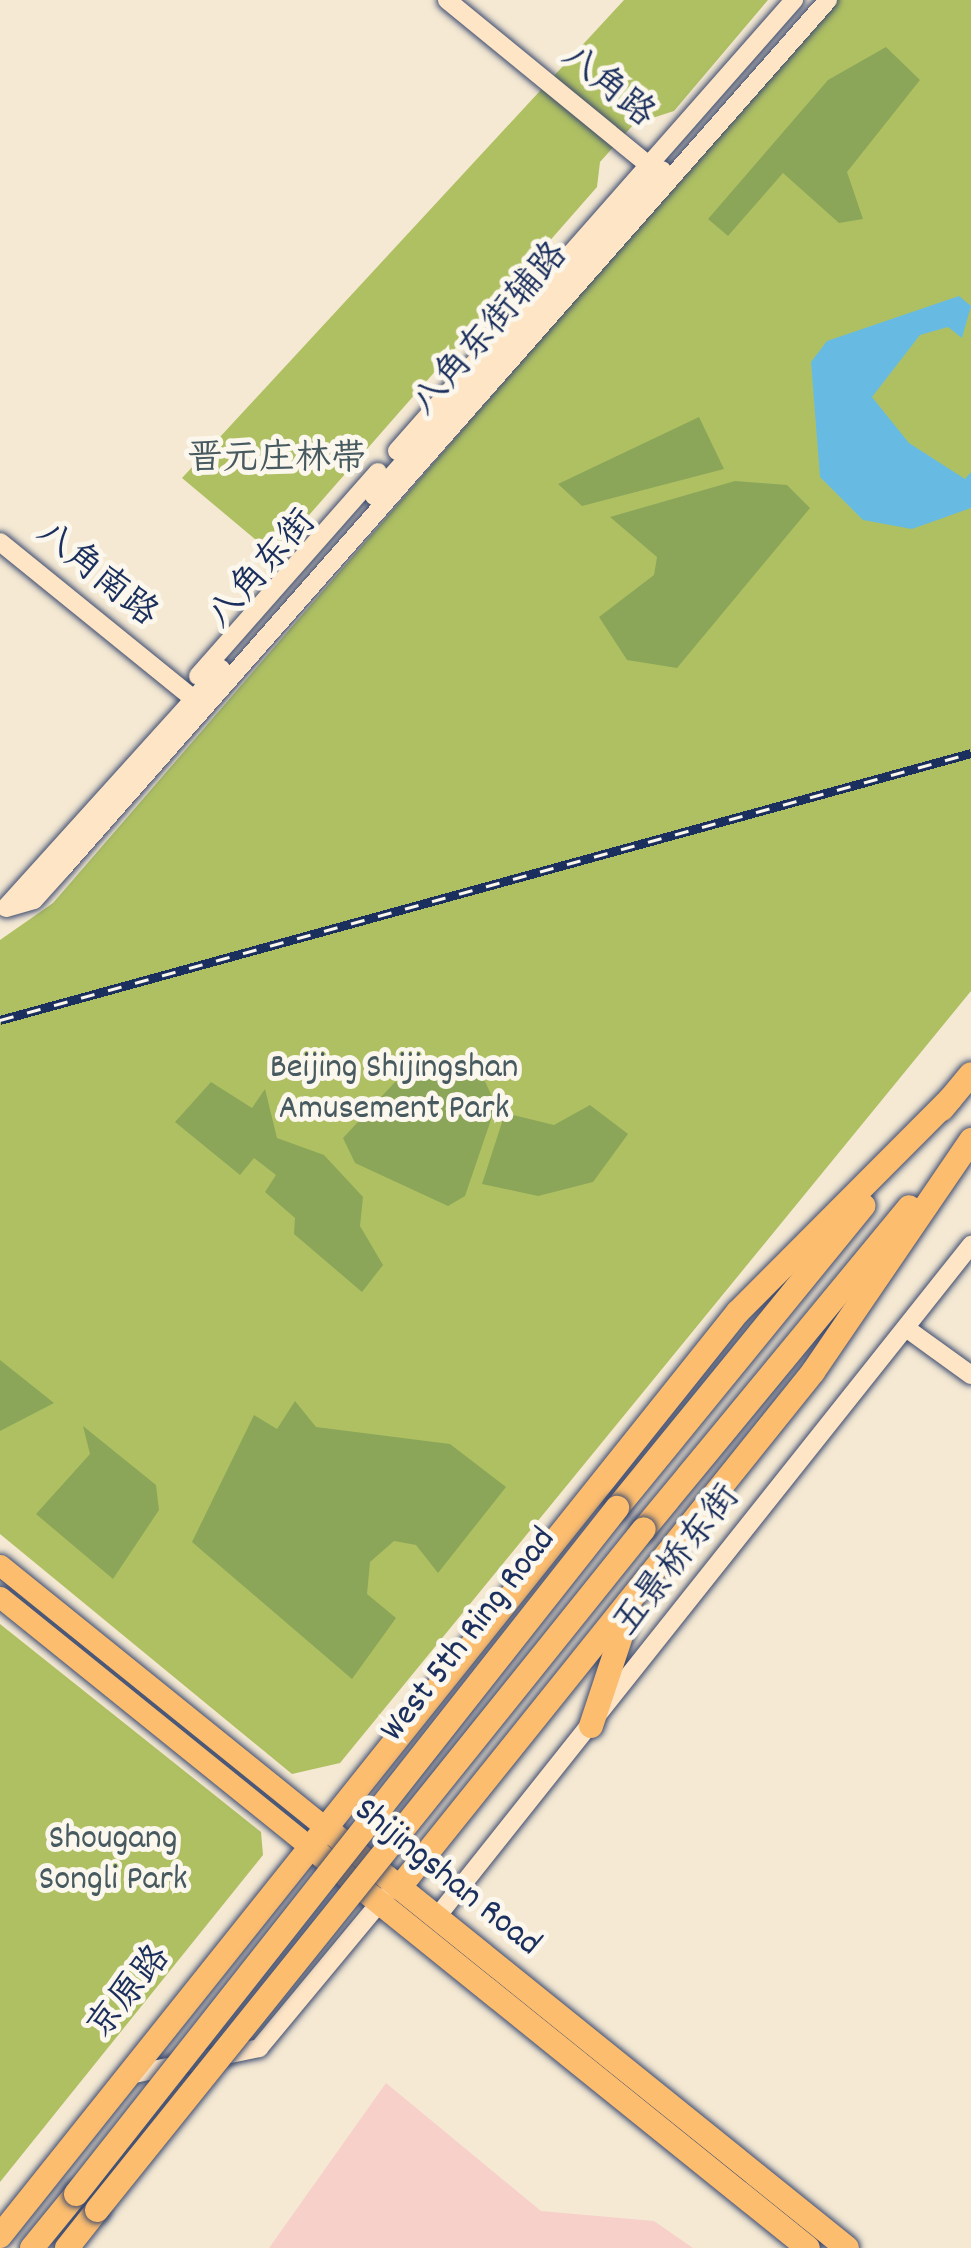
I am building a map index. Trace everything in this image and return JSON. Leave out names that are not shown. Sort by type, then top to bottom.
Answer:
[{"type":"highway","name":"West 5th Ring Road","points":[[32,2248],[617,1508],[971,1074]]},
{"type":"highway","points":[[312,1838],[738,1312],[950,1099]]},
{"type":"highway","name":"West 5th Ring Road","points":[[67,2248],[644,1529],[971,1131]]},
{"type":"highway","points":[[388,1895],[813,1372],[971,1140]]},
{"type":"highway","points":[[591,1726],[635,1592]]},
{"type":"highway","name":"Shijingshan Road","points":[[312,1838],[388,1895],[808,2248]]},
{"type":"highway","name":"京原路","points":[[0,2236],[312,1838]]},
{"type":"highway","name":"京原路","points":[[0,2212],[312,1838]]},
{"type":"highway","name":"Shijingshan Road","points":[[388,1895],[436,1918],[847,2248]]},
{"type":"main road","name":"Shijingshan Road","points":[[0,1565],[312,1838]]},
{"type":"main road","name":"Shijingshan Road","points":[[0,1597],[312,1838]]},
{"type":"street","name":"八角路","points":[[447,0],[658,173]]},
{"type":"street","name":"八角东街","points":[[658,173],[794,0]]},
{"type":"street","name":"八角东街","points":[[2,906],[194,699],[812,0]]},
{"type":"street","points":[[658,173],[828,0]]},
{"type":"street","name":"八角南路","points":[[0,542],[194,699]]},
{"type":"street","name":"五景桥东街","points":[[436,1918],[971,1245]]},
{"type":"street","points":[[906,1328],[971,1376]]},
{"type":"street","points":[[129,2075],[259,2048],[388,1895]]},
{"type":"shaded area","points":[[386,2083],[541,2211],[654,2221],[693,2248],[269,2248]]},
{"type":"green space","name":"晋元庄林带","points":[[624,0],[768,0],[674,111],[634,124],[600,162],[597,187],[274,555],[182,478]]},
{"type":"green space","name":"Beijing Shijingshan Amusement Park","points":[[834,0],[971,0],[971,991],[340,1763],[292,1774],[0,1534],[0,940],[53,903]]},
{"type":"green space","points":[[886,47],[920,80],[847,172],[863,219],[839,223],[783,173],[728,236],[708,219],[828,80]]},
{"type":"green space","points":[[699,417],[724,469],[582,506],[558,484]]},
{"type":"green space","points":[[735,481],[787,485],[810,508],[677,668],[627,660],[599,617],[654,575],[657,557],[610,517]]},
{"type":"green space","points":[[474,1058],[496,1105],[465,1196],[448,1206],[355,1163],[343,1138],[395,1082]]},
{"type":"green space","points":[[211,1082],[252,1108],[265,1089],[277,1138],[324,1155],[363,1197],[360,1226],[383,1265],[362,1292],[294,1234],[295,1218],[265,1192],[276,1175],[254,1158],[240,1175],[175,1122]]},
{"type":"green space","points":[[590,1105],[628,1134],[593,1182],[538,1196],[482,1184],[505,1113],[554,1125]]},
{"type":"green space","points":[[0,1360],[54,1403],[0,1431]]},
{"type":"green space","points":[[295,1401],[316,1427],[450,1444],[506,1487],[438,1573],[416,1545],[394,1541],[370,1562],[367,1594],[396,1618],[352,1679],[192,1542],[254,1415],[277,1429]]},
{"type":"green space","points":[[83,1426],[156,1485],[159,1510],[113,1579],[36,1514],[90,1454]]},
{"type":"green space","name":"Shougang Songli Park","points":[[0,1624],[261,1832],[263,1855],[0,2182]]},
{"type":"water","points":[[959,296],[971,306],[962,338],[948,327],[920,335],[872,397],[909,443],[965,479],[971,472],[971,508],[912,529],[863,520],[820,477],[811,362],[827,341]]},
{"type":"railway","points":[[0,1020],[971,753]]}]
